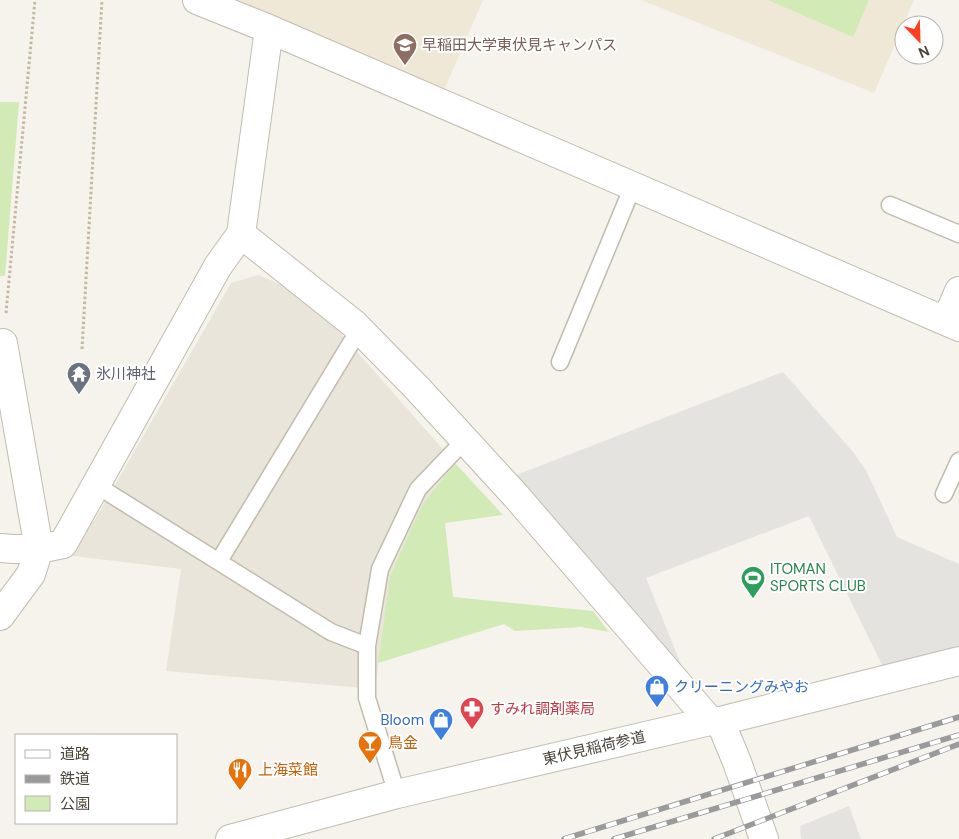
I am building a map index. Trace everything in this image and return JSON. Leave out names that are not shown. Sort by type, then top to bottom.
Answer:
[{"type":"street","points":[[197,0],[269,29],[953,324],[959,291]]},
{"type":"street","points":[[0,548],[39,549],[63,544],[218,266],[241,234],[269,29]]},
{"type":"street","points":[[241,234],[362,331],[516,496],[715,721],[737,762],[764,839]]},
{"type":"street","points":[[0,616],[31,574],[39,549],[3,343]]},
{"type":"street","name":"東伏見稲荷参道","points":[[230,839],[396,794],[715,721],[959,662]]},
{"type":"lane","points":[[560,362],[632,186]]},
{"type":"lane","points":[[890,205],[959,234]]},
{"type":"lane","points":[[219,562],[351,343],[362,331]]},
{"type":"lane","points":[[396,794],[367,698],[367,646],[380,570],[418,489],[465,440]]},
{"type":"lane","points":[[944,494],[959,461]]},
{"type":"lane","points":[[96,485],[332,632],[367,646]]},
{"type":"path","points":[[3,343],[35,0]]},
{"type":"path","points":[[82,349],[102,0]]},
{"type":"shaded area","name":"早稲田大学東伏見キャンパス","points":[[197,0],[483,0],[439,102]]},
{"type":"shaded area","name":"早稲田大学東伏見キャンパス","points":[[641,0],[914,0],[908,15],[894,15],[894,46],[874,93]]},
{"type":"shaded area","points":[[258,275],[289,288],[331,322],[455,463],[422,505],[390,576],[375,689],[166,671],[181,569],[65,555],[96,518],[231,283]]},
{"type":"shaded area","points":[[783,372],[854,453],[866,470],[897,537],[959,564],[959,653],[885,671],[809,516],[646,578],[691,689],[511,477]]},
{"type":"shaded area","points":[[849,806],[861,839],[801,839],[800,826]]},
{"type":"green space","points":[[768,0],[869,0],[853,37]]},
{"type":"green space","points":[[0,102],[19,102],[5,276],[0,276]]},
{"type":"green space","points":[[455,463],[503,515],[445,523],[453,597],[593,611],[609,632],[581,627],[515,631],[504,624],[378,663],[390,576],[422,505]]},
{"type":"railway","points":[[564,839],[959,717]]},
{"type":"railway","points":[[614,839],[959,735]]},
{"type":"railway","points":[[714,839],[959,744]]},
{"type":"place","name":"早稲田大学東伏見キャンパス","points":[[405,66]]},
{"type":"place","name":"氷川神社","points":[[79,395]]},
{"type":"place","name":"ITOMAN SPORTS CLUB","points":[[753,599]]},
{"type":"place","name":"クリーニングみやお","points":[[657,708]]},
{"type":"place","name":"すみれ調剤薬局","points":[[472,730]]},
{"type":"place","name":"Bloom","points":[[441,741]]},
{"type":"place","name":"鳥金","points":[[370,764]]},
{"type":"place","name":"上海菜館","points":[[240,791]]}]
